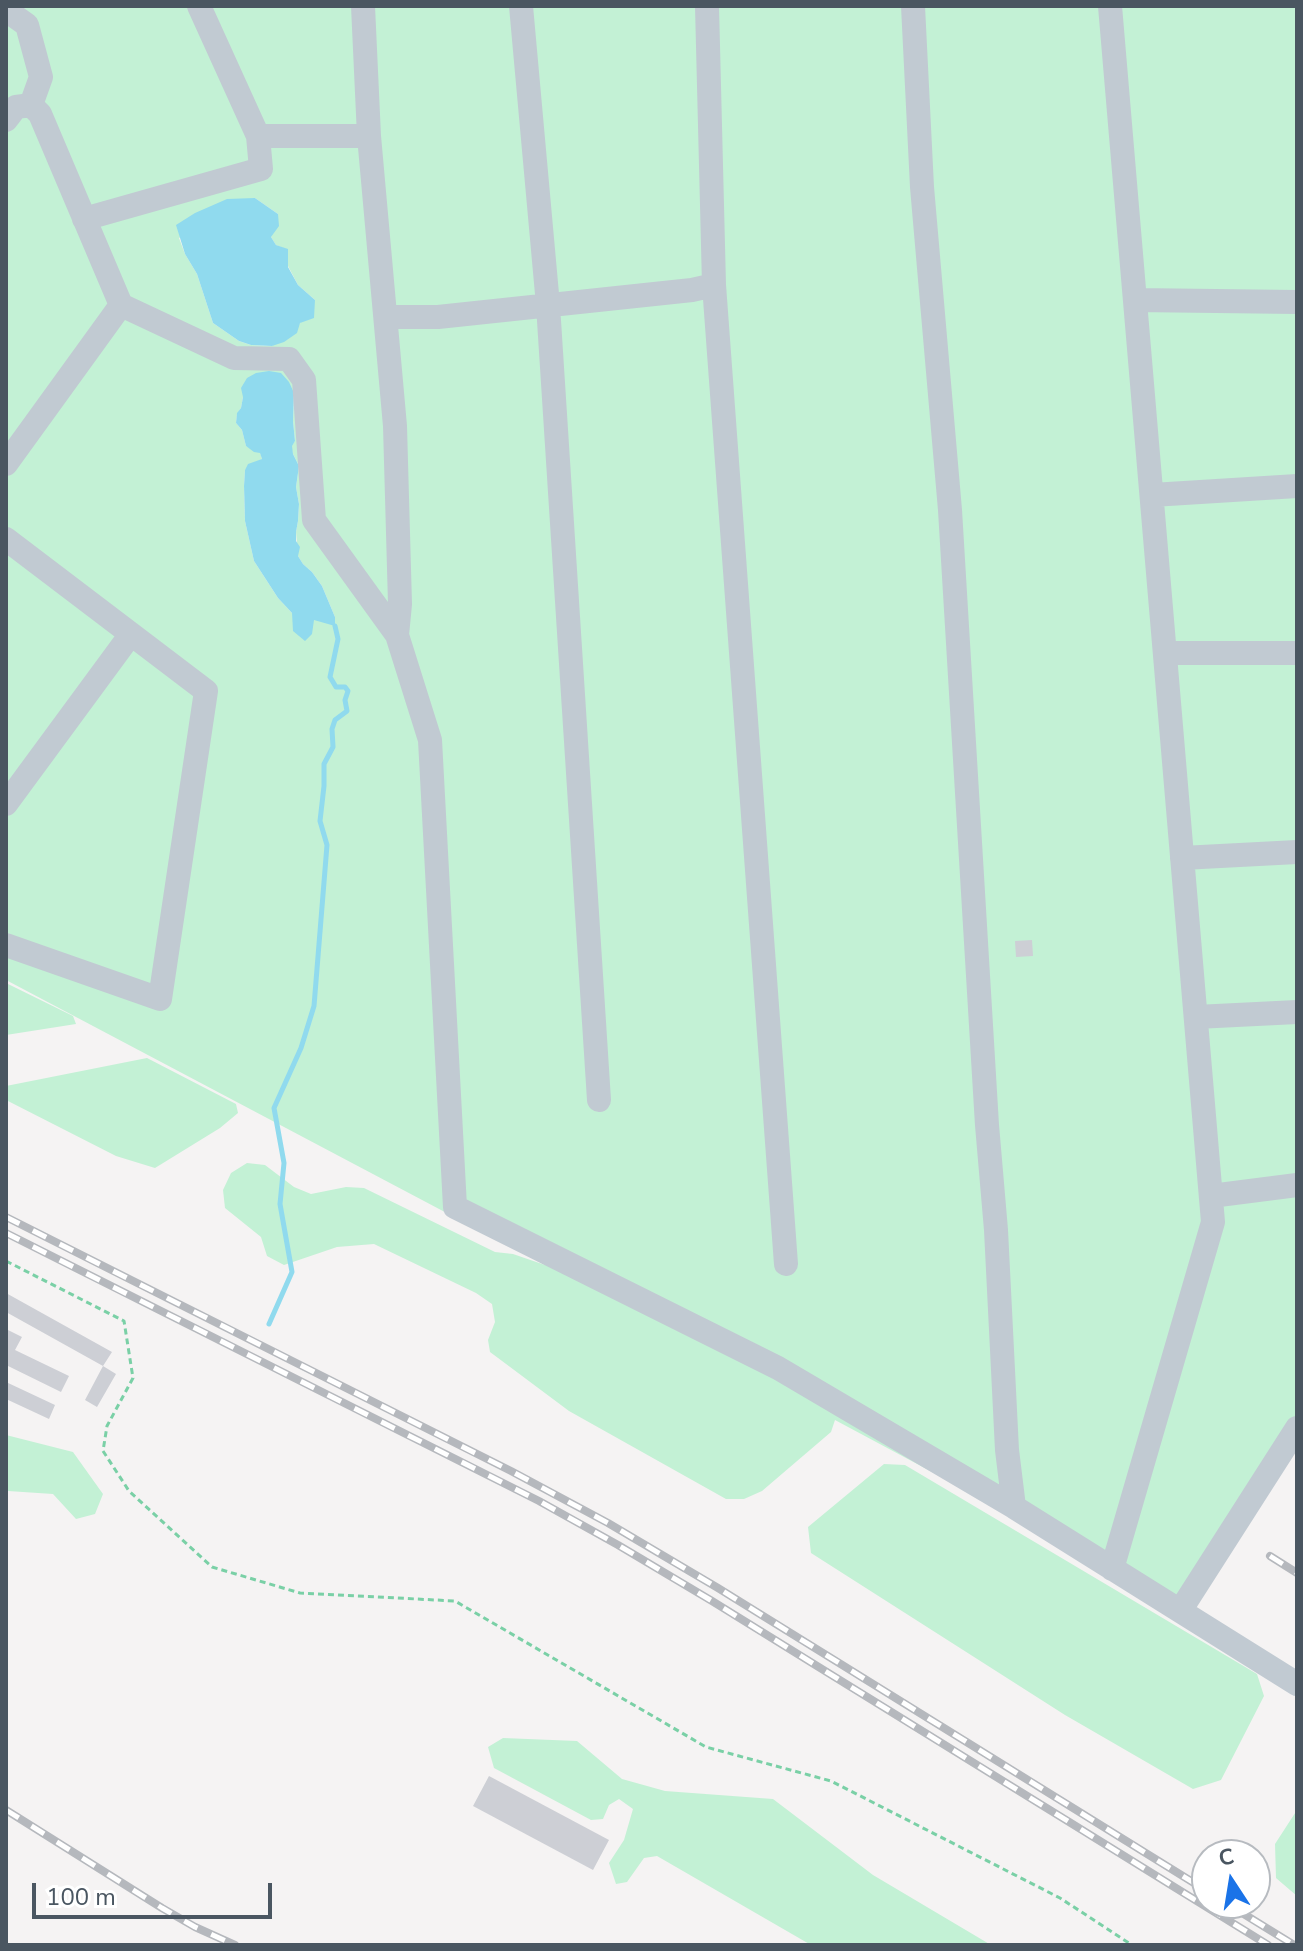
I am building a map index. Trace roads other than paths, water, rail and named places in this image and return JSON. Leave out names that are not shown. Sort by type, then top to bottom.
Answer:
[{"type":"lane","points":[[84,219],[261,169],[258,136],[199,6]]},
{"type":"lane","points":[[363,6],[369,136],[395,441],[400,604],[397,635]]},
{"type":"lane","points":[[521,6],[548,305],[599,1100]]},
{"type":"lane","points":[[707,6],[714,285],[786,1264]]},
{"type":"lane","points":[[913,6],[922,187],[950,510],[1007,1450],[1014,1507]]},
{"type":"lane","points":[[1110,6],[1213,1222],[1112,1569]]},
{"type":"lane","points":[[6,10],[27,25],[41,77],[31,105]]},
{"type":"lane","points":[[6,120],[16,107],[31,105]]},
{"type":"lane","points":[[31,105],[40,114],[121,305],[234,358],[289,359],[304,380],[314,520],[397,635],[430,740],[455,1207],[778,1368],[1014,1507],[1297,1684]]},
{"type":"lane","points":[[258,136],[369,136]]},
{"type":"lane","points":[[386,317],[438,317],[692,290],[714,285]]},
{"type":"lane","points":[[1135,300],[1297,302]]},
{"type":"lane","points":[[6,464],[121,305]]},
{"type":"lane","points":[[1152,495],[1297,486]]},
{"type":"lane","points":[[6,539],[206,691],[160,999],[6,945]]},
{"type":"lane","points":[[6,804],[131,634]]},
{"type":"lane","points":[[1165,653],[1297,653]]},
{"type":"lane","points":[[1182,858],[1297,852]]},
{"type":"lane","points":[[1196,1017],[1297,1012]]},
{"type":"lane","points":[[1211,1196],[1297,1185]]},
{"type":"lane","points":[[1180,1611],[1297,1428]]},
{"type":"water","points":[[255,198],[278,214],[279,226],[271,237],[276,245],[288,249],[288,267],[298,285],[315,300],[314,318],[300,323],[297,333],[272,346],[239,341],[213,323],[176,225],[227,199]]},
{"type":"water","points":[[269,371],[281,373],[294,393],[295,441],[292,446],[299,466],[296,487],[299,504],[296,532],[300,547],[298,556],[322,586],[335,617],[335,626],[314,620],[312,634],[305,641],[293,631],[292,613],[278,598],[254,561],[245,521],[245,470],[248,464],[262,459],[260,453],[246,446],[242,430],[236,423],[243,397],[241,388],[247,378]]},
{"type":"waterway","points":[[269,1324],[292,1272],[280,1204],[284,1163],[274,1108],[301,1048],[314,1006],[327,845],[320,821],[324,764],[333,747],[335,720],[347,711],[345,700],[348,691],[345,687],[336,687],[330,677],[338,639],[335,626]]},
{"type":"railway","points":[[6,1217],[511,1471],[608,1523],[1191,1881]]},
{"type":"railway","points":[[6,1233],[539,1501],[618,1545],[1268,1945]]},
{"type":"railway","points":[[1270,1556],[1297,1573]]},
{"type":"railway","points":[[6,1810],[162,1908],[235,1945]]},
{"type":"railway","points":[[1252,1919],[1294,1945]]}]
